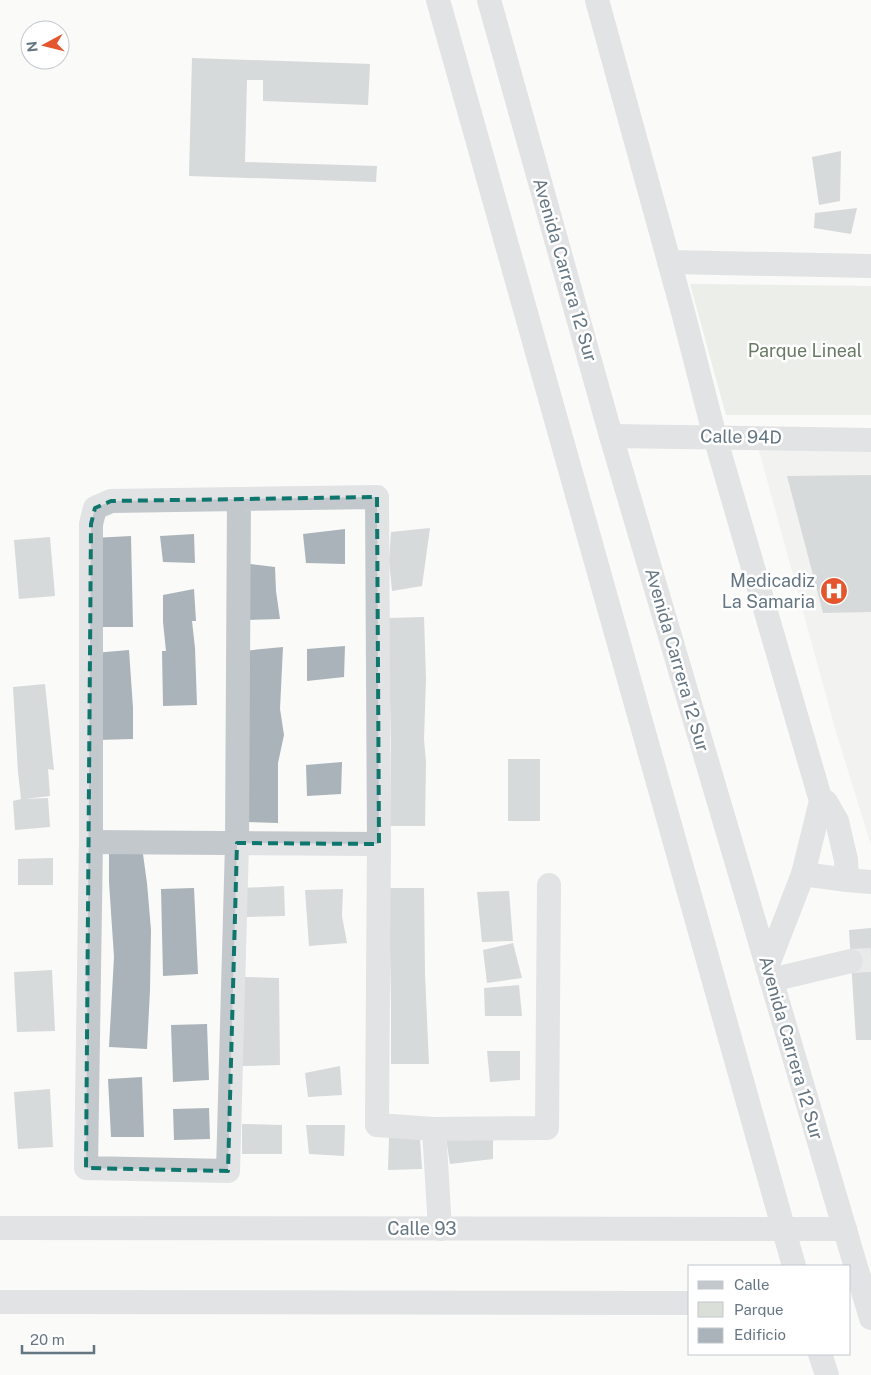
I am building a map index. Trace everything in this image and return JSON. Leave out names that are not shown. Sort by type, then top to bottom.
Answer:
[{"type":"street","points":[[438,0],[794,1265]]},
{"type":"street","name":"Avenida Carrera 12 Sur","points":[[489,0],[611,436],[845,1229],[863,1309]]},
{"type":"street","points":[[597,0],[715,437],[822,801],[803,874],[769,974],[851,961]]},
{"type":"street","points":[[669,262],[871,266]]},
{"type":"street","name":"Calle 94D","points":[[611,436],[871,440]]},
{"type":"street","points":[[238,499],[237,843],[228,1171],[86,1168],[91,524],[95,508],[111,501],[238,499],[377,497],[379,844],[377,1125],[434,1129],[547,1128],[549,885]]},
{"type":"street","points":[[822,801],[826,802],[837,821],[846,860],[848,880]]},
{"type":"street","points":[[90,842],[379,844]]},
{"type":"street","points":[[803,874],[871,882]]},
{"type":"street","points":[[434,1129],[440,1229]]},
{"type":"street","name":"Calle 93","points":[[0,1228],[845,1229]]},
{"type":"street","points":[[0,1302],[688,1303]]},
{"type":"street","points":[[820,1355],[827,1375]]},
{"type":"highlighted area","points":[[377,497],[379,844],[237,843],[228,1171],[86,1168],[91,524],[95,508],[111,501]]},
{"type":"shaded area","name":"Medicadiz La Samaria","points":[[758,447],[871,450],[871,845],[836,732]]},
{"type":"green space","name":"Parque Lineal","points":[[690,284],[871,286],[871,415],[726,415]]},
{"type":"building","points":[[192,58],[370,64],[368,105],[263,101],[263,80],[247,80],[245,162],[377,166],[376,182],[189,176]]},
{"type":"building","points":[[841,151],[840,201],[819,205],[812,157]]},
{"type":"building","points":[[857,208],[851,234],[814,228],[815,213]]},
{"type":"building","points":[[871,475],[871,612],[823,613],[787,476]]},
{"type":"building","points":[[430,528],[422,586],[392,591],[389,561],[391,532]]},
{"type":"building","points":[[345,529],[345,564],[306,563],[303,534]]},
{"type":"building","points":[[194,534],[195,563],[163,562],[160,536]]},
{"type":"building","points":[[131,536],[133,627],[96,627],[93,538]]},
{"type":"building","points":[[50,537],[55,596],[19,599],[14,540]]},
{"type":"building","points":[[243,563],[275,567],[280,619],[244,620]]},
{"type":"building","points":[[194,589],[196,621],[192,621],[197,705],[163,706],[162,651],[166,651],[163,595]]},
{"type":"building","points":[[424,617],[426,679],[424,739],[426,762],[425,826],[390,826],[391,741],[388,618]]},
{"type":"building","points":[[345,646],[344,677],[307,681],[307,649]]},
{"type":"building","points":[[283,647],[280,709],[284,735],[278,763],[278,823],[244,822],[242,651]]},
{"type":"building","points":[[129,650],[133,739],[97,740],[94,653]]},
{"type":"building","points":[[45,684],[54,770],[48,769],[50,796],[25,799],[48,798],[50,827],[15,830],[13,801],[21,799],[13,687]]},
{"type":"building","points":[[508,759],[540,759],[540,821],[508,821]]},
{"type":"building","points":[[342,762],[341,794],[307,796],[306,765]]},
{"type":"building","points":[[109,847],[142,847],[151,930],[147,1049],[109,1047],[114,957],[109,882]]},
{"type":"building","points":[[53,858],[53,885],[18,885],[18,859]]},
{"type":"building","points":[[284,886],[285,916],[243,917],[242,888]]},
{"type":"building","points":[[194,888],[198,974],[163,976],[161,889]]},
{"type":"building","points":[[389,888],[424,888],[429,1064],[391,1064]]},
{"type":"building","points":[[343,889],[342,916],[347,943],[309,946],[305,890]]},
{"type":"building","points":[[509,891],[513,941],[482,942],[477,892]]},
{"type":"building","points":[[871,928],[871,1040],[856,1040],[849,930]]},
{"type":"building","points":[[513,943],[522,978],[487,983],[483,950]]},
{"type":"building","points":[[52,970],[55,1031],[17,1032],[14,972]]},
{"type":"building","points":[[244,977],[279,978],[280,1065],[242,1066]]},
{"type":"building","points":[[519,985],[522,1016],[485,1016],[484,988]]},
{"type":"building","points":[[207,1024],[209,1080],[173,1082],[171,1025]]},
{"type":"building","points":[[487,1051],[520,1051],[520,1080],[490,1082]]},
{"type":"building","points":[[340,1066],[342,1095],[308,1097],[305,1073]]},
{"type":"building","points":[[142,1077],[144,1137],[111,1137],[108,1079]]},
{"type":"building","points":[[50,1089],[53,1147],[18,1149],[14,1092]]},
{"type":"building","points":[[209,1108],[210,1139],[174,1140],[173,1109]]},
{"type":"building","points":[[242,1124],[282,1125],[282,1154],[242,1154]]},
{"type":"building","points":[[306,1125],[345,1125],[344,1156],[309,1154]]},
{"type":"building","points":[[389,1136],[420,1138],[422,1169],[388,1170]]},
{"type":"building","points":[[493,1136],[493,1159],[450,1164],[446,1138]]},
{"type":"tunnel","points":[[851,961],[871,960]]},
{"type":"place","name":"Medicadiz La Samaria","points":[[834,591]]}]
